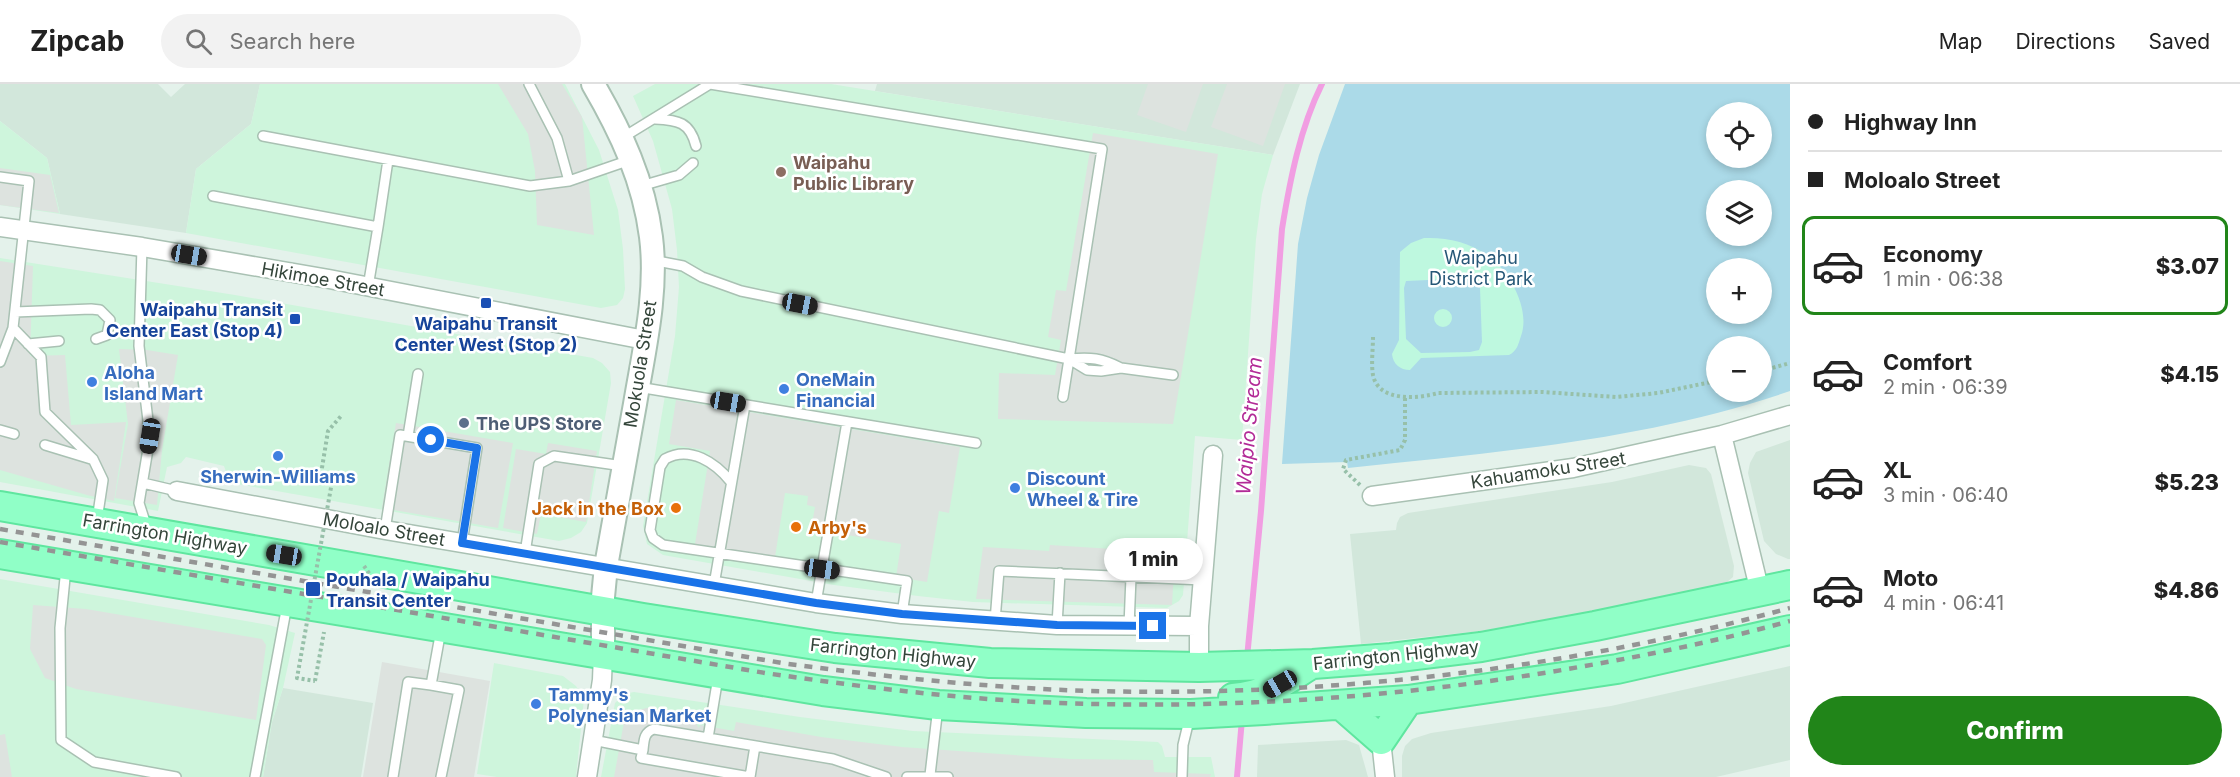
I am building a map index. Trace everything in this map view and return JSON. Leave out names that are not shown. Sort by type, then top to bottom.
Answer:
[{"type":"main road","name":"Farrington Highway","points":[[0,506],[603,611],[835,648],[915,657],[1002,663],[1213,667],[1265,690],[1341,705],[1408,700],[1617,669],[1790,630]]},
{"type":"main road","name":"Farrington Highway","points":[[0,554],[823,691],[938,705],[1086,713],[1191,714],[1265,690],[1313,664],[1481,647],[1595,626],[1790,585]]},
{"type":"main road","points":[[1341,705],[1381,740],[1408,700]]},
{"type":"street","name":"Mokuola Street","points":[[593,84],[631,159],[640,186],[651,237],[652,260],[652,288],[638,387],[606,566],[603,654]]},
{"type":"street","name":"Hikimoe Street","points":[[0,227],[368,286],[645,340]]},
{"type":"street","name":"Kahuamoku Street","points":[[1372,496],[1573,468],[1722,435],[1790,415]]},
{"type":"street","points":[[1722,435],[1760,592]]},
{"type":"street","points":[[1213,667],[1199,627],[1214,455]]},
{"type":"street","name":"Moloalo Street","points":[[177,490],[385,530],[816,603],[902,614],[1057,625],[1199,627]]},
{"type":"street","points":[[587,777],[602,680],[603,654]]},
{"type":"street","points":[[1381,740],[1385,777]]},
{"type":"lane","points":[[529,84],[557,138],[570,181]]},
{"type":"lane","points":[[622,138],[711,84],[1102,149],[1063,397]]},
{"type":"lane","points":[[655,119],[678,121],[693,134],[696,146]]},
{"type":"lane","points":[[263,136],[530,186],[570,181],[631,159]]},
{"type":"lane","points":[[368,286],[388,160]]},
{"type":"lane","points":[[640,186],[679,175],[693,163]]},
{"type":"lane","points":[[0,177],[29,181],[13,328],[0,362]]},
{"type":"lane","points":[[213,196],[378,227]]},
{"type":"lane","points":[[142,248],[140,346],[150,436],[139,503],[147,530]]},
{"type":"lane","points":[[652,260],[683,266],[702,277],[741,291],[1069,359],[1088,357],[1102,359],[1121,368],[1173,375]]},
{"type":"lane","points":[[15,312],[100,310],[110,320],[109,328],[107,335],[96,339]]},
{"type":"lane","points":[[13,328],[41,357],[45,412],[93,459],[103,480],[97,522]]},
{"type":"lane","points":[[28,344],[59,341]]},
{"type":"lane","points":[[408,436],[418,374]]},
{"type":"lane","points":[[638,387],[976,443]]},
{"type":"lane","points":[[714,585],[745,405]]},
{"type":"lane","points":[[816,603],[847,422]]},
{"type":"lane","points":[[0,430],[14,434]]},
{"type":"lane","points":[[385,530],[400,435],[408,436],[477,448],[462,543]]},
{"type":"lane","points":[[45,445],[93,459]]},
{"type":"lane","points":[[731,483],[721,470],[709,461],[680,453],[665,459],[660,467],[650,530],[653,538],[663,545],[907,581],[902,614]]},
{"type":"lane","points":[[525,553],[539,464],[554,456],[623,466]]},
{"type":"lane","points":[[143,483],[177,490]]},
{"type":"lane","points":[[66,565],[60,628],[61,740],[94,762],[176,777]]},
{"type":"lane","points":[[995,621],[999,571],[1203,580]]},
{"type":"lane","points":[[1057,625],[1060,573]]},
{"type":"lane","points":[[1129,626],[1131,577]]},
{"type":"lane","points":[[255,777],[288,603]]},
{"type":"lane","points":[[431,685],[442,628]]},
{"type":"lane","points":[[708,738],[718,674]]},
{"type":"lane","points":[[393,777],[408,682],[459,690],[441,777]]},
{"type":"lane","points":[[930,776],[938,705]]},
{"type":"lane","points":[[1182,777],[1183,745],[1191,714]]},
{"type":"lane","points":[[755,746],[750,777],[641,758],[645,735],[654,729],[708,738],[832,759],[886,777]]},
{"type":"lane","points":[[593,740],[643,750]]},
{"type":"lane","points":[[907,777],[948,777]]},
{"type":"path","points":[[1373,338],[1373,376],[1383,392],[1390,395],[1543,392],[1616,397],[1658,393],[1706,383]]},
{"type":"path","points":[[1772,368],[1790,363]]},
{"type":"path","points":[[1372,496],[1343,469],[1346,460],[1400,450],[1405,440],[1405,396]]},
{"type":"path","points":[[320,480],[328,431],[341,416]]},
{"type":"path","points":[[314,479],[332,482],[297,678],[315,681],[324,630]]},
{"type":"path","points":[[364,566],[371,576]]},
{"type":"shaded area","points":[[0,84],[158,84],[171,97],[185,84],[260,84],[251,124],[196,169],[186,233],[60,214],[47,158],[0,121]]},
{"type":"shaded area","points":[[260,84],[565,84],[599,150],[618,210],[623,249],[625,289],[623,298],[617,305],[601,308],[186,233],[196,169],[251,124]]},
{"type":"shaded area","points":[[498,84],[562,84],[582,117],[594,235],[537,225],[535,171],[528,134]]},
{"type":"shaded area","points":[[655,84],[831,84],[1273,155],[1262,194],[1256,239],[1242,440],[1195,436],[1183,595],[1179,601],[1167,608],[973,602],[834,585],[663,555],[647,544],[643,526],[675,336],[679,287],[672,209],[653,141],[633,96]]},
{"type":"shaded area","points":[[877,84],[1300,84],[1273,155],[875,91]]},
{"type":"shaded area","points":[[1148,84],[1203,84],[1186,132],[1137,115]]},
{"type":"shaded area","points":[[1227,84],[1285,84],[1263,146],[1211,127]]},
{"type":"shaded area","points":[[0,121],[47,158],[60,214],[0,205]]},
{"type":"shaded area","points":[[1093,133],[1218,154],[1173,424],[998,419],[999,373],[1055,375],[1061,340],[1048,337],[1056,290],[1066,291]]},
{"type":"shaded area","points":[[0,168],[50,175],[59,213],[0,205]]},
{"type":"shaded area","points":[[0,258],[235,295],[593,358],[602,363],[610,372],[611,383],[587,523],[581,532],[559,541],[237,484],[229,480],[224,466],[186,457],[181,463],[167,467],[158,511],[0,482]]},
{"type":"shaded area","points":[[0,261],[33,266],[30,356],[65,355],[71,425],[126,422],[114,501],[0,470]]},
{"type":"shaded area","points":[[119,349],[147,350],[178,355],[162,450],[157,505],[115,498],[128,424]]},
{"type":"shaded area","points":[[676,400],[960,447],[949,513],[939,511],[927,582],[896,577],[901,544],[811,529],[815,507],[807,505],[808,496],[785,493],[775,557],[695,544],[710,451],[669,444]]},
{"type":"shaded area","points":[[396,423],[513,443],[498,528],[382,508]]},
{"type":"shaded area","points":[[1790,440],[1790,559],[1788,559],[1776,554],[1764,541],[1748,473],[1756,452]]},
{"type":"shaded area","points":[[548,443],[597,451],[586,522],[541,514],[537,534],[503,528],[516,449],[546,454]]},
{"type":"shaded area","points":[[1689,465],[1706,468],[1711,474],[1734,566],[1733,577],[1721,587],[1480,631],[1361,644],[1350,534],[1396,530],[1400,517],[1408,513],[1612,482]]},
{"type":"shaded area","points":[[1050,545],[1175,553],[1172,605],[976,599],[983,547],[1049,551]]},
{"type":"shaded area","points":[[0,579],[269,625],[295,633],[283,688],[272,722],[263,777],[0,777]]},
{"type":"shaded area","points":[[33,605],[86,609],[262,639],[266,645],[256,720],[76,689],[45,678],[30,649]]},
{"type":"shaded area","points":[[382,662],[490,681],[474,777],[363,777]]},
{"type":"shaded area","points":[[494,663],[563,676],[576,686],[584,699],[576,777],[497,777],[477,774]]},
{"type":"shaded area","points":[[1790,666],[1790,760],[1716,777],[1402,777],[1402,756],[1405,746],[1412,739],[1431,733],[1611,706]]},
{"type":"shaded area","points":[[283,688],[373,703],[361,777],[263,777],[272,722]]},
{"type":"shaded area","points":[[634,692],[913,731],[1158,742],[1162,746],[1165,757],[1211,757],[1215,777],[601,777],[615,703],[624,694]]},
{"type":"shaded area","points":[[646,708],[691,716],[699,728],[700,725],[734,731],[736,722],[821,737],[902,747],[1070,759],[1153,760],[1154,772],[1211,774],[1210,777],[614,777],[624,722],[631,713]]},
{"type":"shaded area","points":[[5,734],[12,777],[0,777],[0,735]]},
{"type":"shaded area","points":[[1346,740],[1359,745],[1368,777],[1257,777],[1258,745]]},
{"type":"green space","name":"Waipahu District Park","points":[[1345,84],[1790,84],[1790,391],[1772,397],[1772,336],[1706,336],[1706,402],[1755,402],[1627,433],[1516,450],[1348,468],[1347,462],[1282,464],[1298,244],[1307,198],[1319,155]]},
{"type":"sand","points":[[1424,238],[1457,241],[1480,250],[1503,270],[1516,291],[1523,314],[1521,336],[1514,352],[1509,355],[1421,358],[1410,370],[1398,366],[1392,354],[1399,340],[1400,252],[1411,243]],"holes":[[[1472,278],[1476,280],[1480,288],[1482,342],[1479,350],[1421,353],[1406,339],[1404,288],[1406,281]]]},
{"type":"sand","points":[[1443,309],[1449,312],[1452,318],[1449,324],[1443,327],[1437,324],[1434,318],[1437,312]]},
{"type":"waterway","name":"Waipio Stream","points":[[1247,658],[1261,511],[1282,229],[1292,173],[1302,136],[1322,84]]},
{"type":"waterway","name":"Waipio Stream","points":[[1237,777],[1242,719]]},
{"type":"railway","points":[[0,529],[788,664],[940,681],[1053,690],[1179,692],[1268,689],[1356,684],[1444,675],[1618,648],[1705,630],[1790,608]]},
{"type":"railway","points":[[0,542],[765,673],[891,690],[1018,701],[1154,705],[1223,703],[1359,696],[1427,689],[1619,660],[1790,621]]},
{"type":"place","name":"Waipahu Public Library","points":[[781,172]]},
{"type":"place","name":"Waipahu Transit Center West (Stop 2)","points":[[486,303]]},
{"type":"place","name":"Waipahu Transit Center East (Stop 4)","points":[[295,319]]},
{"type":"place","name":"Aloha Island Mart","points":[[92,382]]},
{"type":"place","name":"OneMain Financial","points":[[784,389]]},
{"type":"place","name":"The UPS Store","points":[[464,423]]},
{"type":"place","name":"Sherwin-Williams","points":[[278,456]]},
{"type":"place","name":"Discount Wheel & Tire","points":[[1015,488]]},
{"type":"place","name":"Jack in the Box","points":[[676,508]]},
{"type":"place","name":"Arby's","points":[[796,527]]},
{"type":"place","name":"Pouhala / Waipahu Transit Center","points":[[313,589]]},
{"type":"place","name":"Tammy's Polynesian Market","points":[[536,704]]},
{"type":"route","points":[[431,440],[477,448],[462,543],[816,603],[902,614],[1057,625],[1153,626]]}]
